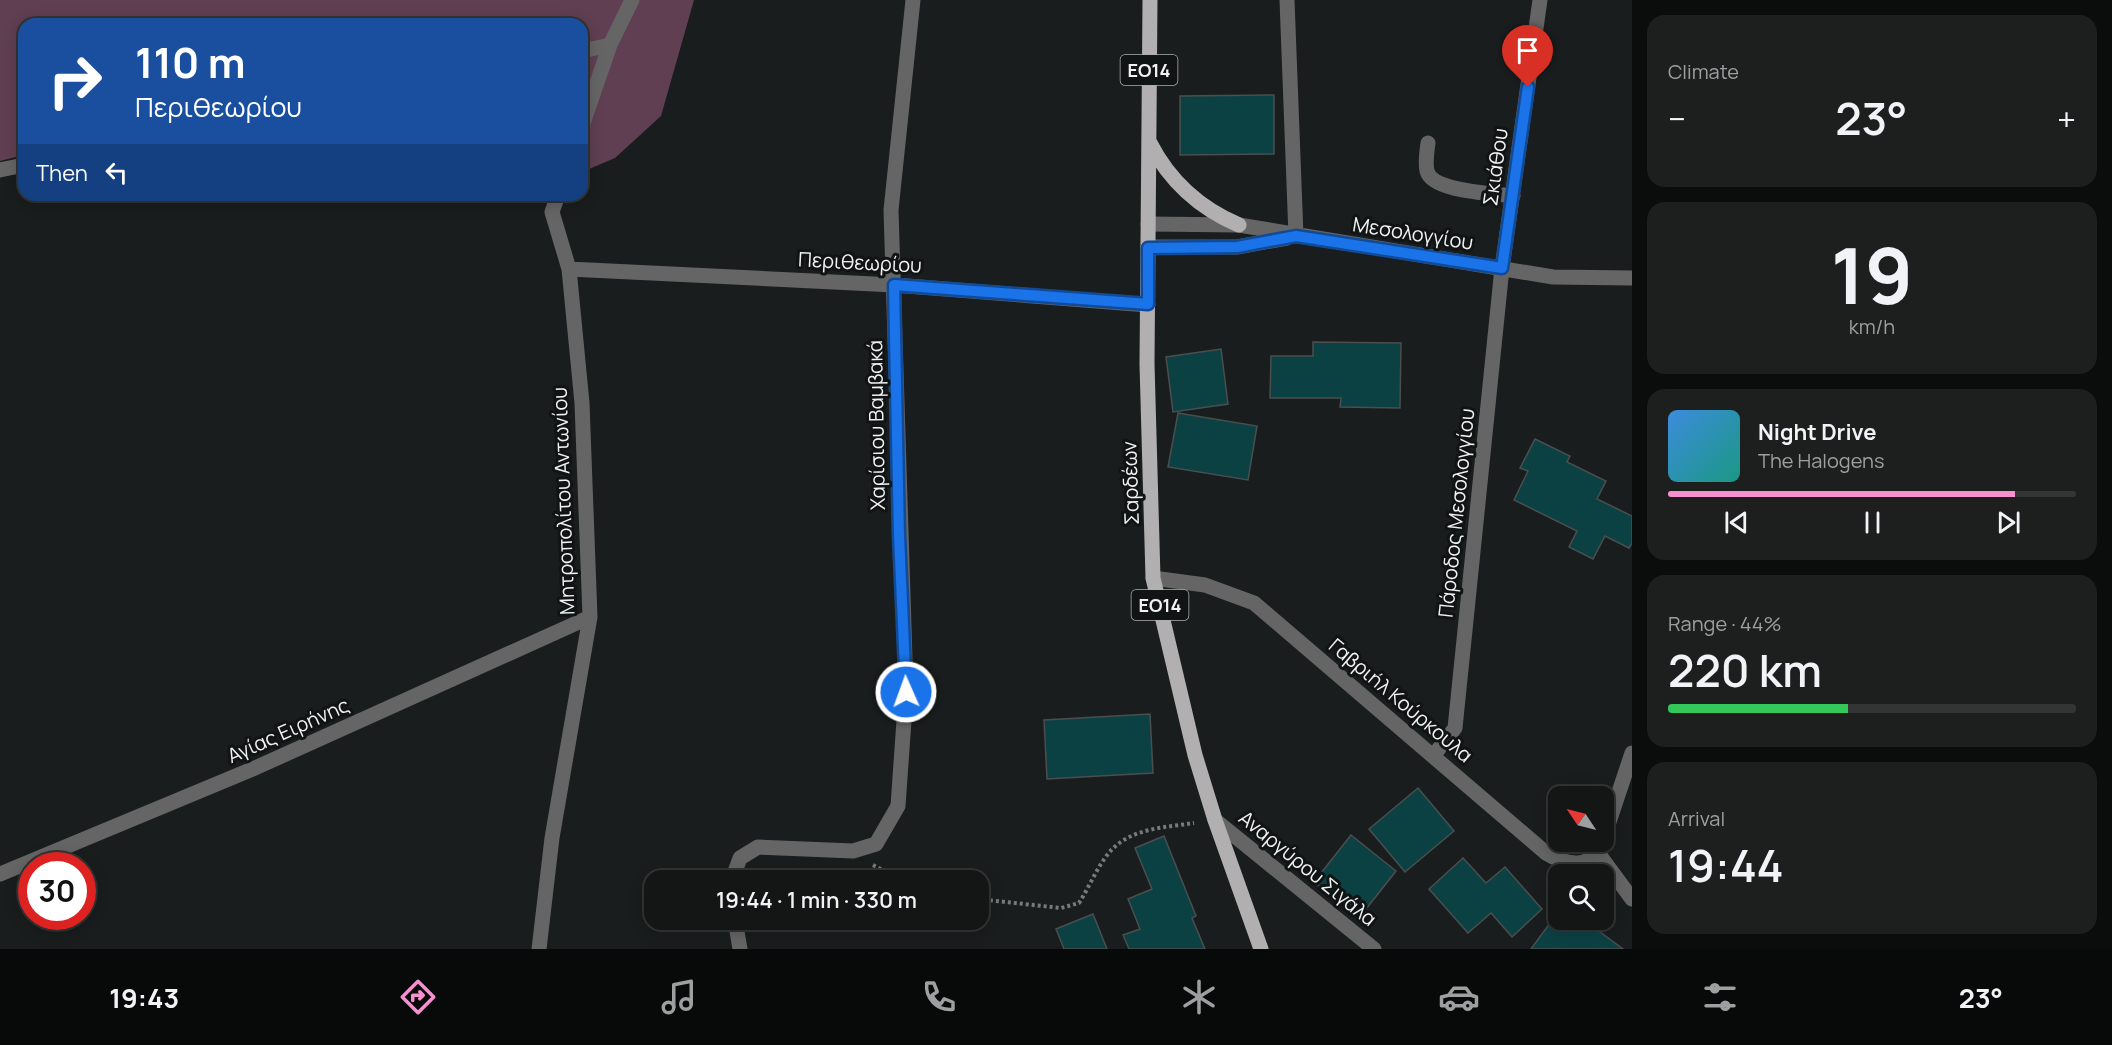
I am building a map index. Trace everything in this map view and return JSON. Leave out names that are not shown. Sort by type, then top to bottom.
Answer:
[{"type":"main road","name":"Σαρδέων","points":[[1150,0],[1148,304],[1153,578],[1196,755],[1215,820],[1261,949]]},
{"type":"main road","points":[[1148,140],[1165,169],[1187,194],[1217,216],[1239,225]]},
{"type":"street","points":[[588,109],[610,45],[632,0]]},
{"type":"street","name":"Χαρίσιου Βαμβακά","points":[[736,870],[740,858],[758,847],[853,851],[876,844],[898,806],[906,692],[899,535],[891,210],[913,0]]},
{"type":"street","points":[[1287,0],[1296,236]]},
{"type":"street","name":"Σκιάθου","points":[[1502,268],[1540,0]]},
{"type":"street","points":[[588,50],[610,45]]},
{"type":"street","points":[[1428,143],[1427,170],[1430,178],[1442,186],[1513,196]]},
{"type":"street","points":[[0,170],[18,166]]},
{"type":"street","name":"Μητροπολίτου Αντωνίου","points":[[539,949],[552,838],[590,617],[582,403],[569,269],[552,212],[556,201]]},
{"type":"street","name":"Μεσολογγίου","points":[[1148,225],[1239,225],[1553,277],[1595,280],[1632,278]]},
{"type":"street","name":"Μεσολογγίου","points":[[1148,248],[1237,247],[1296,236]]},
{"type":"street","name":"Πάροδος Μεσολογγίου","points":[[1434,755],[1455,728],[1502,268]]},
{"type":"street","name":"Περιθεωρίου","points":[[569,269],[894,285],[1148,304]]},
{"type":"street","name":"Γαβριήλ Κούρκουλα","points":[[1153,578],[1205,585],[1254,603],[1546,853],[1561,862],[1576,865],[1591,852]]},
{"type":"street","name":"Αγίας Ειρήνης","points":[[0,874],[255,768],[590,617]]},
{"type":"street","points":[[1614,806],[1632,753]]},
{"type":"street","name":"Αναργύρου Σιγάλα","points":[[1215,820],[1374,949]]},
{"type":"street","points":[[1606,852],[1632,899]]},
{"type":"street","points":[[737,930],[740,949]]},
{"type":"path","points":[[989,900],[1061,908],[1079,903],[1105,857],[1125,838],[1145,831],[1215,820]]},
{"type":"shaded area","points":[[0,0],[694,0],[661,116],[615,158],[588,169],[588,18],[18,18],[18,156],[0,161]]},
{"type":"building","points":[[1274,95],[1274,154],[1180,155],[1180,96]]},
{"type":"building","points":[[1313,342],[1401,343],[1400,408],[1340,407],[1341,398],[1270,398],[1271,356],[1313,356]]},
{"type":"building","points":[[1221,349],[1228,404],[1173,412],[1166,357]]},
{"type":"building","points":[[1178,413],[1257,426],[1248,480],[1168,467]]},
{"type":"building","points":[[1535,439],[1570,456],[1567,462],[1606,481],[1597,499],[1632,516],[1632,543],[1629,548],[1605,536],[1593,559],[1569,547],[1577,531],[1514,500],[1528,471],[1520,468]]},
{"type":"building","points":[[1150,714],[1153,773],[1047,779],[1044,720]]},
{"type":"building","points":[[1418,788],[1454,831],[1405,872],[1369,829]]},
{"type":"building","points":[[1351,835],[1396,871],[1359,918],[1314,882]]},
{"type":"building","points":[[1164,836],[1196,916],[1192,918],[1205,949],[1129,949],[1123,935],[1140,929],[1128,899],[1152,889],[1135,848]]},
{"type":"building","points":[[1463,858],[1486,883],[1505,867],[1542,909],[1512,937],[1491,913],[1468,933],[1429,889]]},
{"type":"building","points":[[1093,914],[1107,949],[1064,949],[1056,929]]},
{"type":"building","points":[[1548,926],[1548,930],[1597,930],[1623,949],[1531,949]]},
{"type":"route","points":[[906,692],[899,535],[894,285],[1148,304],[1148,248],[1237,247],[1296,236],[1502,268],[1528,87]]}]
